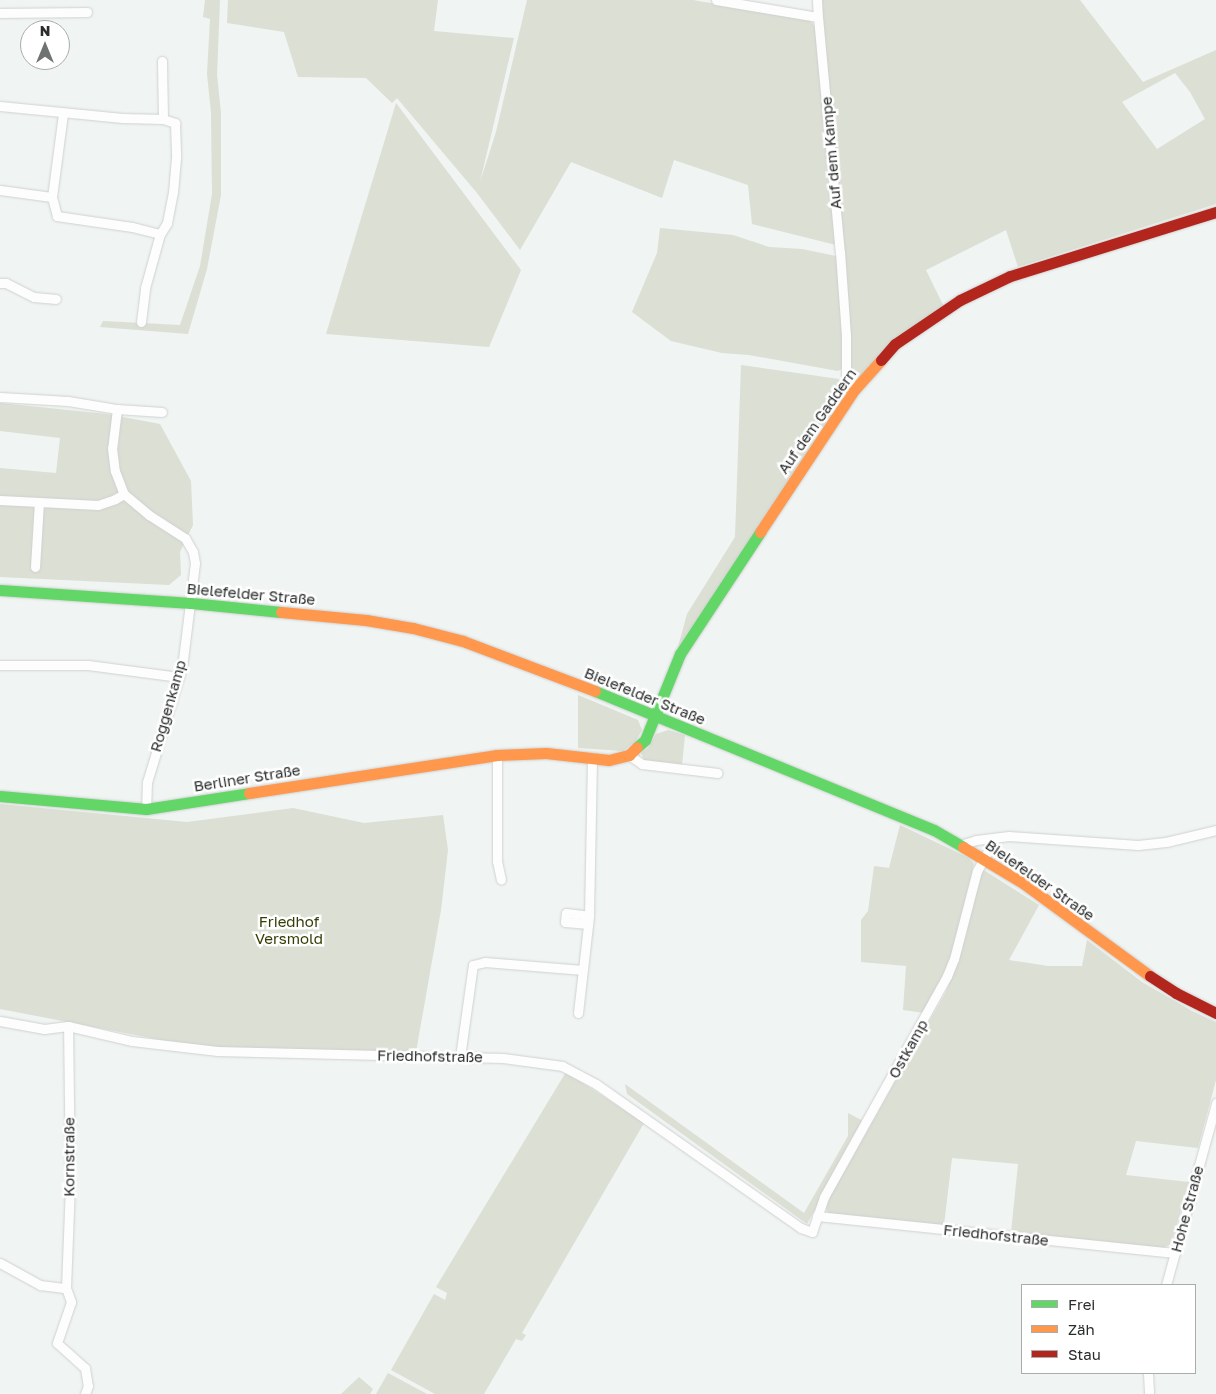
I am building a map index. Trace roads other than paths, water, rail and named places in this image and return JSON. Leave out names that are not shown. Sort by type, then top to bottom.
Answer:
[{"type":"street","points":[[716,0],[818,17]]},
{"type":"street","name":"Auf dem Kampe","points":[[817,0],[840,252],[846,335],[846,375],[854,390]]},
{"type":"street","points":[[0,13],[88,12]]},
{"type":"street","points":[[162,62],[163,119]]},
{"type":"street","points":[[0,106],[122,118],[163,119],[174,123],[176,158],[173,192],[166,223],[160,234],[145,288],[141,322]]},
{"type":"street","points":[[63,113],[52,196],[57,216],[132,227],[160,234]]},
{"type":"street","points":[[0,190],[52,196]]},
{"type":"street","name":"Auf dem Gaddern","points":[[655,717],[680,654],[854,390],[895,344],[960,300],[1010,276],[1216,212]]},
{"type":"street","points":[[0,283],[6,283],[34,297],[56,299]]},
{"type":"street","points":[[0,396],[68,401],[117,409],[162,412]]},
{"type":"street","points":[[0,500],[98,505],[124,494],[115,471],[112,448],[117,409]]},
{"type":"street","name":"Roggenkamp","points":[[124,494],[149,515],[185,538],[195,563],[179,678],[147,782],[146,808]]},
{"type":"street","points":[[34,568],[38,502]]},
{"type":"street","name":"Bielefelder Straße","points":[[0,590],[190,603],[366,620],[413,628],[472,644],[877,805],[960,845],[1023,883],[1131,963],[1176,993],[1216,1013]]},
{"type":"street","points":[[0,665],[88,665],[179,678]]},
{"type":"street","points":[[629,756],[645,740],[655,717]]},
{"type":"street","name":"Berliner Straße","points":[[0,796],[146,808],[497,755],[532,753],[609,760],[629,756],[642,764],[716,773]]},
{"type":"street","points":[[497,755],[497,861],[501,880]]},
{"type":"street","points":[[578,1012],[588,920],[592,757]]},
{"type":"street","points":[[960,845],[976,840],[1026,836],[1138,845],[1166,842],[1216,830]]},
{"type":"street","name":"Ostkamp","points":[[812,1232],[824,1197],[947,976],[954,959],[977,871],[994,838]]},
{"type":"street","points":[[460,1057],[473,965],[485,962],[583,970]]},
{"type":"street","name":"Friedhofstraße","points":[[0,1021],[44,1029],[68,1026],[132,1041],[217,1051],[460,1057],[538,1061],[562,1066],[596,1084],[801,1228],[812,1232]]},
{"type":"street","name":"Kornstraße","points":[[66,1288],[70,1185],[68,1026]]},
{"type":"street","name":"Hohe Straße","points":[[1166,1284],[1216,1103]]},
{"type":"street","name":"Friedhofstraße","points":[[816,1216],[1175,1253]]},
{"type":"street","points":[[0,1263],[40,1285],[66,1288],[71,1302],[57,1343],[85,1368],[88,1386],[85,1394]]},
{"type":"street","points":[[1148,1374],[1148,1394]]},
{"type":"park label","name":"Friedhof Versmold","points":[[289,930]]}]
